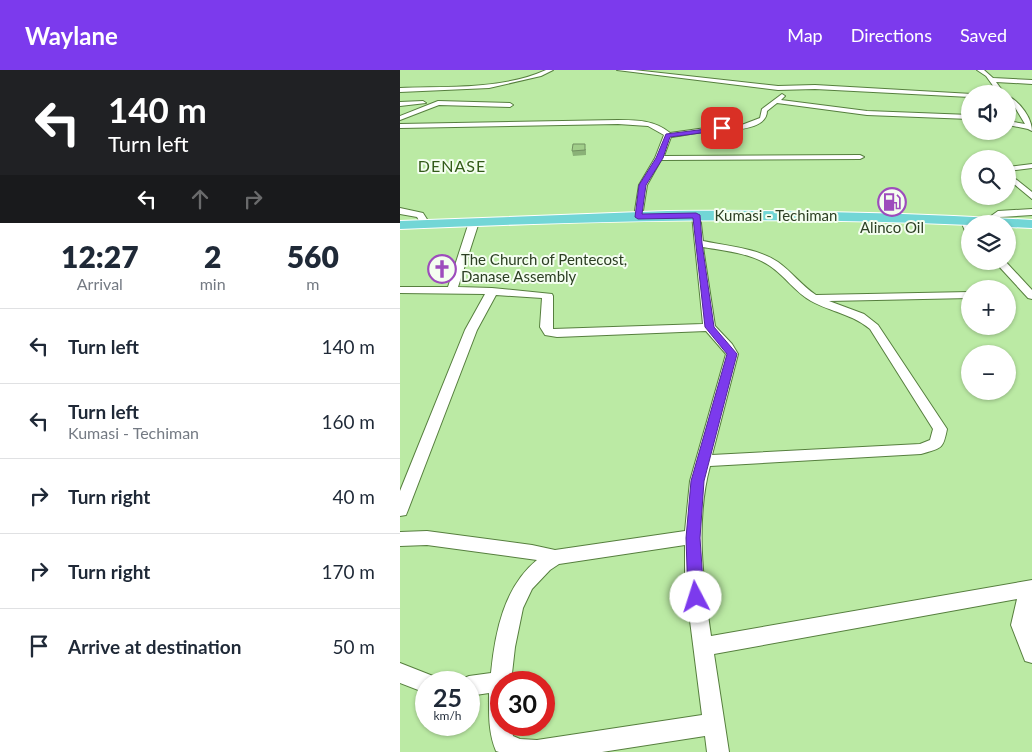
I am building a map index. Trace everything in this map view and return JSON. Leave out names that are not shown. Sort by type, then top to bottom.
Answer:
[{"type":"highway","name":"Kumasi - Techiman","points":[[400,225],[696,215],[827,215],[961,225]]},
{"type":"highway","name":"Kumasi - Techiman","points":[[1016,223],[1032,224]]},
{"type":"street","points":[[400,90],[489,86],[539,75],[550,70]]},
{"type":"street","points":[[623,70],[778,88],[961,95]]},
{"type":"street","points":[[687,78],[703,70]]},
{"type":"street","points":[[980,70],[996,85]]},
{"type":"street","points":[[992,80],[1032,82]]},
{"type":"street","points":[[668,135],[746,127],[762,119],[764,110],[774,101],[802,88]]},
{"type":"street","points":[[400,118],[424,105],[430,89]]},
{"type":"street","points":[[774,101],[867,113],[961,117]]},
{"type":"street","points":[[400,104],[510,105]]},
{"type":"street","points":[[1016,105],[1031,128]]},
{"type":"street","points":[[400,126],[462,123],[549,124],[626,122],[652,125],[664,130],[668,135]]},
{"type":"street","points":[[1016,125],[1031,128]]},
{"type":"street","points":[[638,217],[643,185],[660,158],[668,135]]},
{"type":"street","points":[[660,158],[860,157]]},
{"type":"street","points":[[1016,168],[1032,166]]},
{"type":"street","points":[[1016,182],[1032,196]]},
{"type":"street","points":[[400,211],[420,215],[425,224]]},
{"type":"street","points":[[996,215],[1032,212]]},
{"type":"street","points":[[696,215],[709,327],[732,354],[698,481],[693,538],[694,581],[718,752]]},
{"type":"street","points":[[452,290],[474,222]]},
{"type":"street","points":[[698,243],[771,262],[813,298],[833,307],[865,317],[874,327],[940,429],[937,443],[921,449],[703,461]]},
{"type":"street","points":[[1007,270],[1032,296]]},
{"type":"street","points":[[400,290],[492,291],[548,296],[546,327],[549,332],[709,327]]},
{"type":"street","points":[[400,510],[471,330],[492,291]]},
{"type":"street","points":[[813,298],[961,295]]},
{"type":"street","points":[[400,539],[427,538],[532,552],[555,557],[693,538]]},
{"type":"street","points":[[501,671],[518,596],[533,573],[555,557]]},
{"type":"street","points":[[702,647],[1030,589],[1021,625],[1032,654]]},
{"type":"street","points":[[400,673],[415,679]]},
{"type":"street","points":[[501,736],[504,743],[518,750],[537,751],[587,747],[714,724]]},
{"type":"building","points":[[573,144],[585,144],[585,150],[572,151]]},
{"type":"place","name":"Alinco Oil","points":[[892,202]]},
{"type":"place","name":"The Church of Pentecost, Danase Assembly","points":[[442,269]]},
{"type":"district","name":"DENASE","points":[[452,166]]},
{"type":"route","points":[[696,597],[693,538],[698,481],[732,354],[709,327],[696,215],[638,217],[643,185],[660,158],[668,135],[722,128]]}]
